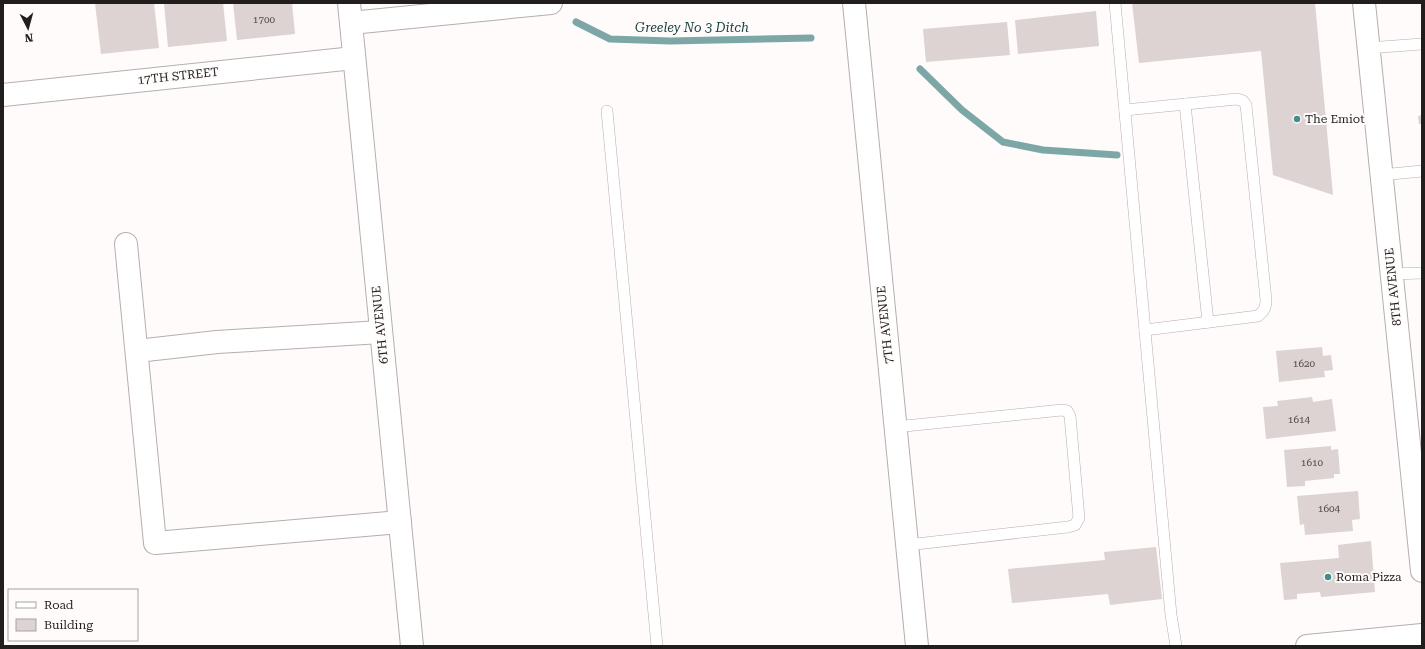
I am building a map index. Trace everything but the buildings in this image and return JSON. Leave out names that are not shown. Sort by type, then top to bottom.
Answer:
[{"type":"street","points":[[350,13],[551,3]]},
{"type":"street","name":"7TH AVENUE","points":[[854,3],[917,646]]},
{"type":"street","name":"8TH AVENUE","points":[[1364,3],[1420,533],[1422,571]]},
{"type":"street","name":"6TH AVENUE","points":[[350,13],[412,646]]},
{"type":"street","name":"17TH STREET","points":[[3,95],[354,58]]},
{"type":"street","points":[[126,244],[155,543],[400,522]]},
{"type":"street","points":[[137,351],[217,342],[381,332]]},
{"type":"street","points":[[1307,646],[1422,635]]},
{"type":"lane","points":[[1115,3],[1171,615],[1176,646]]},
{"type":"lane","points":[[1368,48],[1422,44]]},
{"type":"lane","points":[[1125,110],[1237,99],[1243,101],[1246,105],[1266,308],[1258,316],[1145,330]]},
{"type":"lane","points":[[1185,104],[1208,322]]},
{"type":"lane","points":[[607,111],[657,646]]},
{"type":"lane","points":[[1381,175],[1422,171]]},
{"type":"lane","points":[[1392,274],[1422,273]]},
{"type":"lane","points":[[895,428],[1062,410],[1067,411],[1070,416],[1079,518],[1075,525],[907,545]]},
{"type":"waterway","name":"Greeley No 3 Ditch","points":[[576,22],[610,39],[670,41],[811,38]]},
{"type":"waterway","name":"Greeley No 3 Ditch","points":[[920,69],[962,110],[1003,142],[1043,150],[1117,155]]},
{"type":"place","name":"The Emiot","points":[[1297,119]]},
{"type":"place","name":"Roma Pizza","points":[[1328,577]]}]
